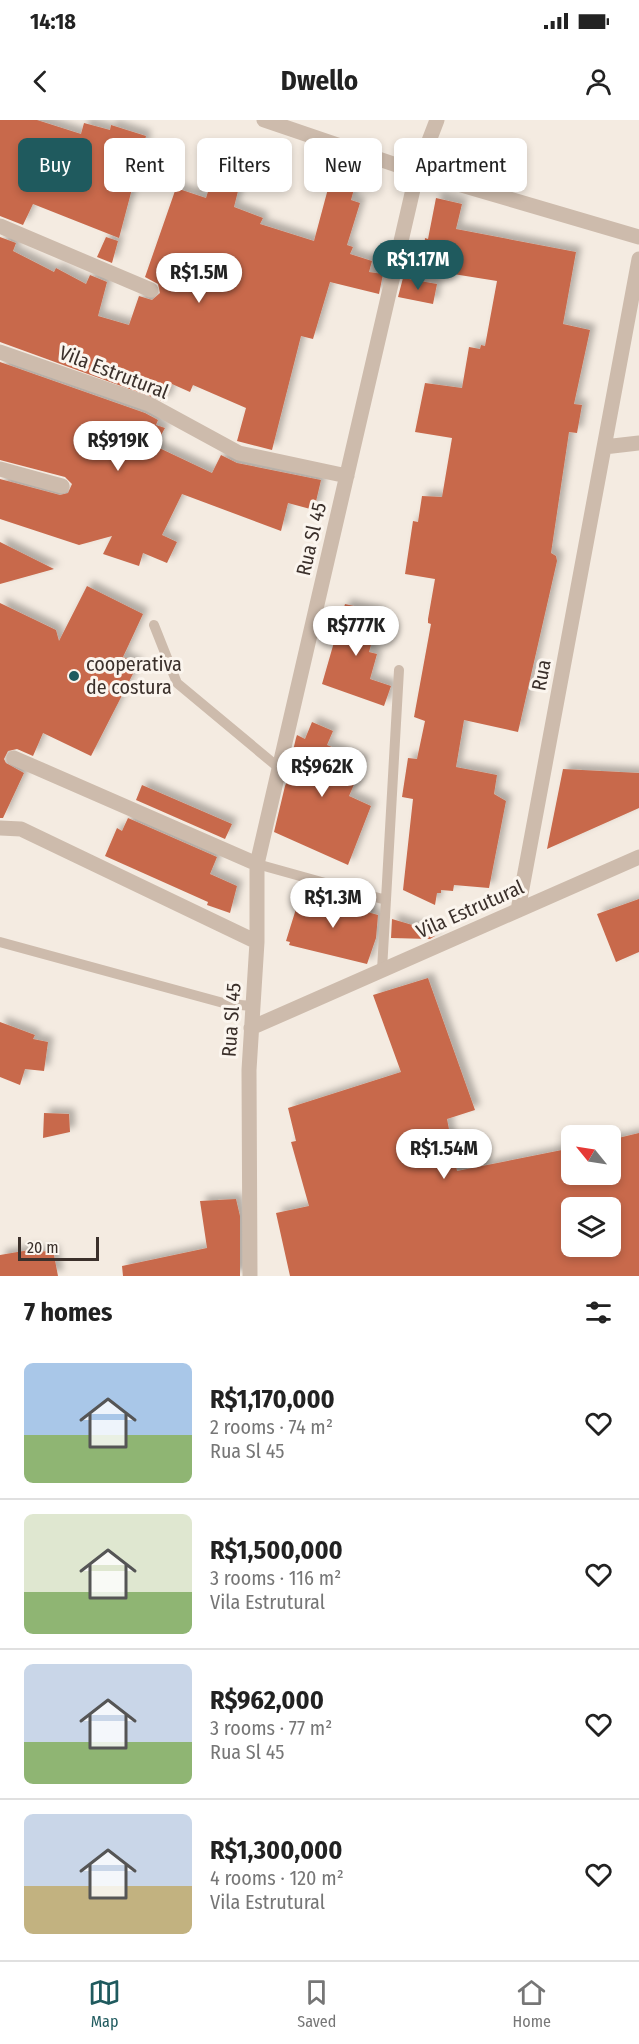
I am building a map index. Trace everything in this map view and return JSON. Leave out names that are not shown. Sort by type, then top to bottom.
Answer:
[{"type":"street","points":[[264,120],[394,164]]},
{"type":"street","name":"Rua Sl 45","points":[[430,138],[437,120]]},
{"type":"street","name":"Rua Sl 45","points":[[250,1276],[248,1110],[256,942],[257,864],[412,192]]},
{"type":"street","points":[[485,192],[639,237]]},
{"type":"street","points":[[0,226],[151,291]]},
{"type":"street","name":"Rua","points":[[518,910],[639,259]]},
{"type":"street","name":"Vila Estrutural","points":[[0,352],[149,404],[239,453],[347,476]]},
{"type":"street","points":[[604,447],[639,443]]},
{"type":"street","points":[[0,469],[62,486]]},
{"type":"street","points":[[14,758],[257,864]]},
{"type":"street","points":[[0,828],[21,829],[256,942]]},
{"type":"street","name":"Vila Estrutural","points":[[251,1028],[639,857]]},
{"type":"lane","points":[[154,625],[177,684],[279,768]]},
{"type":"lane","points":[[382,970],[399,670]]},
{"type":"lane","points":[[257,864],[386,900]]},
{"type":"lane","points":[[0,942],[227,1004],[253,1006]]},
{"type":"building","points":[[0,120],[37,120],[81,134],[84,123],[110,130],[111,125],[146,136],[145,138],[104,138],[104,192],[131,192],[119,238],[33,204],[23,225],[0,216]]},
{"type":"building","points":[[185,191],[206,198],[208,192],[238,192],[234,207],[263,218],[260,224],[314,241],[327,192],[353,192],[351,200],[360,203],[347,245],[353,247],[350,254],[372,261],[369,272],[383,274],[379,294],[330,282],[313,339],[301,336],[272,450],[237,441],[246,408],[193,385],[190,392],[172,384],[165,402],[0,342],[0,237],[16,243],[13,251],[54,272],[56,268],[86,284],[90,275],[107,282],[98,316],[129,325],[139,296],[152,300],[160,293],[158,284],[145,277],[175,192]]},
{"type":"building","points":[[436,198],[462,204],[456,229],[576,252],[563,324],[590,330],[574,404],[582,405],[577,433],[569,432],[551,553],[556,556],[557,561],[518,732],[464,720],[456,767],[497,775],[494,794],[506,801],[489,888],[454,885],[453,891],[441,890],[441,893],[437,893],[435,905],[403,890],[413,799],[402,797],[408,758],[417,759],[425,721],[414,717],[431,624],[428,623],[428,619],[435,579],[405,574],[413,521],[418,522],[422,496],[442,497],[452,438],[415,432],[425,383],[462,388],[469,347],[480,349],[481,345],[485,346],[497,281],[422,269],[425,238],[428,239]]},
{"type":"building","points":[[106,237],[118,241],[112,263],[97,257]]},
{"type":"building","points":[[403,278],[437,284],[433,304],[398,297]]},
{"type":"building","points":[[0,362],[145,413],[158,420],[156,425],[165,428],[155,446],[212,473],[221,455],[237,463],[321,480],[314,510],[288,503],[281,531],[182,494],[162,535],[177,542],[167,563],[143,553],[139,566],[103,554],[112,536],[79,545],[0,519],[0,479],[60,495],[68,493],[72,484],[65,477],[0,460]]},
{"type":"building","points":[[0,542],[54,569],[0,584]]},
{"type":"building","name":"cooperativa de costura","points":[[87,586],[143,614],[123,657],[138,664],[91,756],[43,733],[33,756],[17,749],[8,751],[4,759],[6,763],[24,773],[3,818],[0,818],[0,603],[56,630],[59,641]]},
{"type":"building","points":[[345,604],[380,612],[369,652],[377,654],[370,679],[391,686],[384,706],[322,684]]},
{"type":"building","points":[[312,722],[333,731],[327,745],[364,761],[349,796],[371,806],[348,865],[274,832],[285,786],[296,761],[291,759],[297,735],[305,739]]},
{"type":"building","points":[[563,769],[639,773],[639,808],[547,849]]},
{"type":"building","points":[[142,785],[232,824],[225,839],[136,800]]},
{"type":"building","points":[[128,818],[217,857],[210,874],[237,886],[230,913],[207,905],[208,902],[105,856],[117,828],[122,831]]},
{"type":"building","points":[[303,894],[378,915],[376,938],[367,964],[289,945],[290,942],[286,941],[300,896]]},
{"type":"building","points":[[639,899],[639,952],[616,962],[597,914]]},
{"type":"building","points":[[392,919],[436,932],[435,936],[430,939],[391,938]]},
{"type":"building","points":[[428,978],[475,1110],[447,1119],[457,1171],[561,1150],[561,1185],[621,1185],[621,1137],[639,1133],[639,1276],[290,1276],[276,1213],[309,1206],[291,1142],[296,1141],[288,1108],[401,1072],[373,995]]},
{"type":"building","points":[[0,1022],[35,1035],[33,1039],[48,1042],[44,1071],[25,1069],[20,1085],[0,1077]]},
{"type":"building","points":[[44,1113],[69,1114],[70,1132],[43,1138]]},
{"type":"building","points":[[236,1199],[240,1216],[240,1276],[123,1276],[122,1266],[207,1248],[200,1201]]},
{"type":"building","points":[[35,1249],[34,1253],[53,1250],[58,1276],[0,1276],[0,1255]]},
{"type":"place","name":"cooperativa de costura","points":[[74,676]]}]
